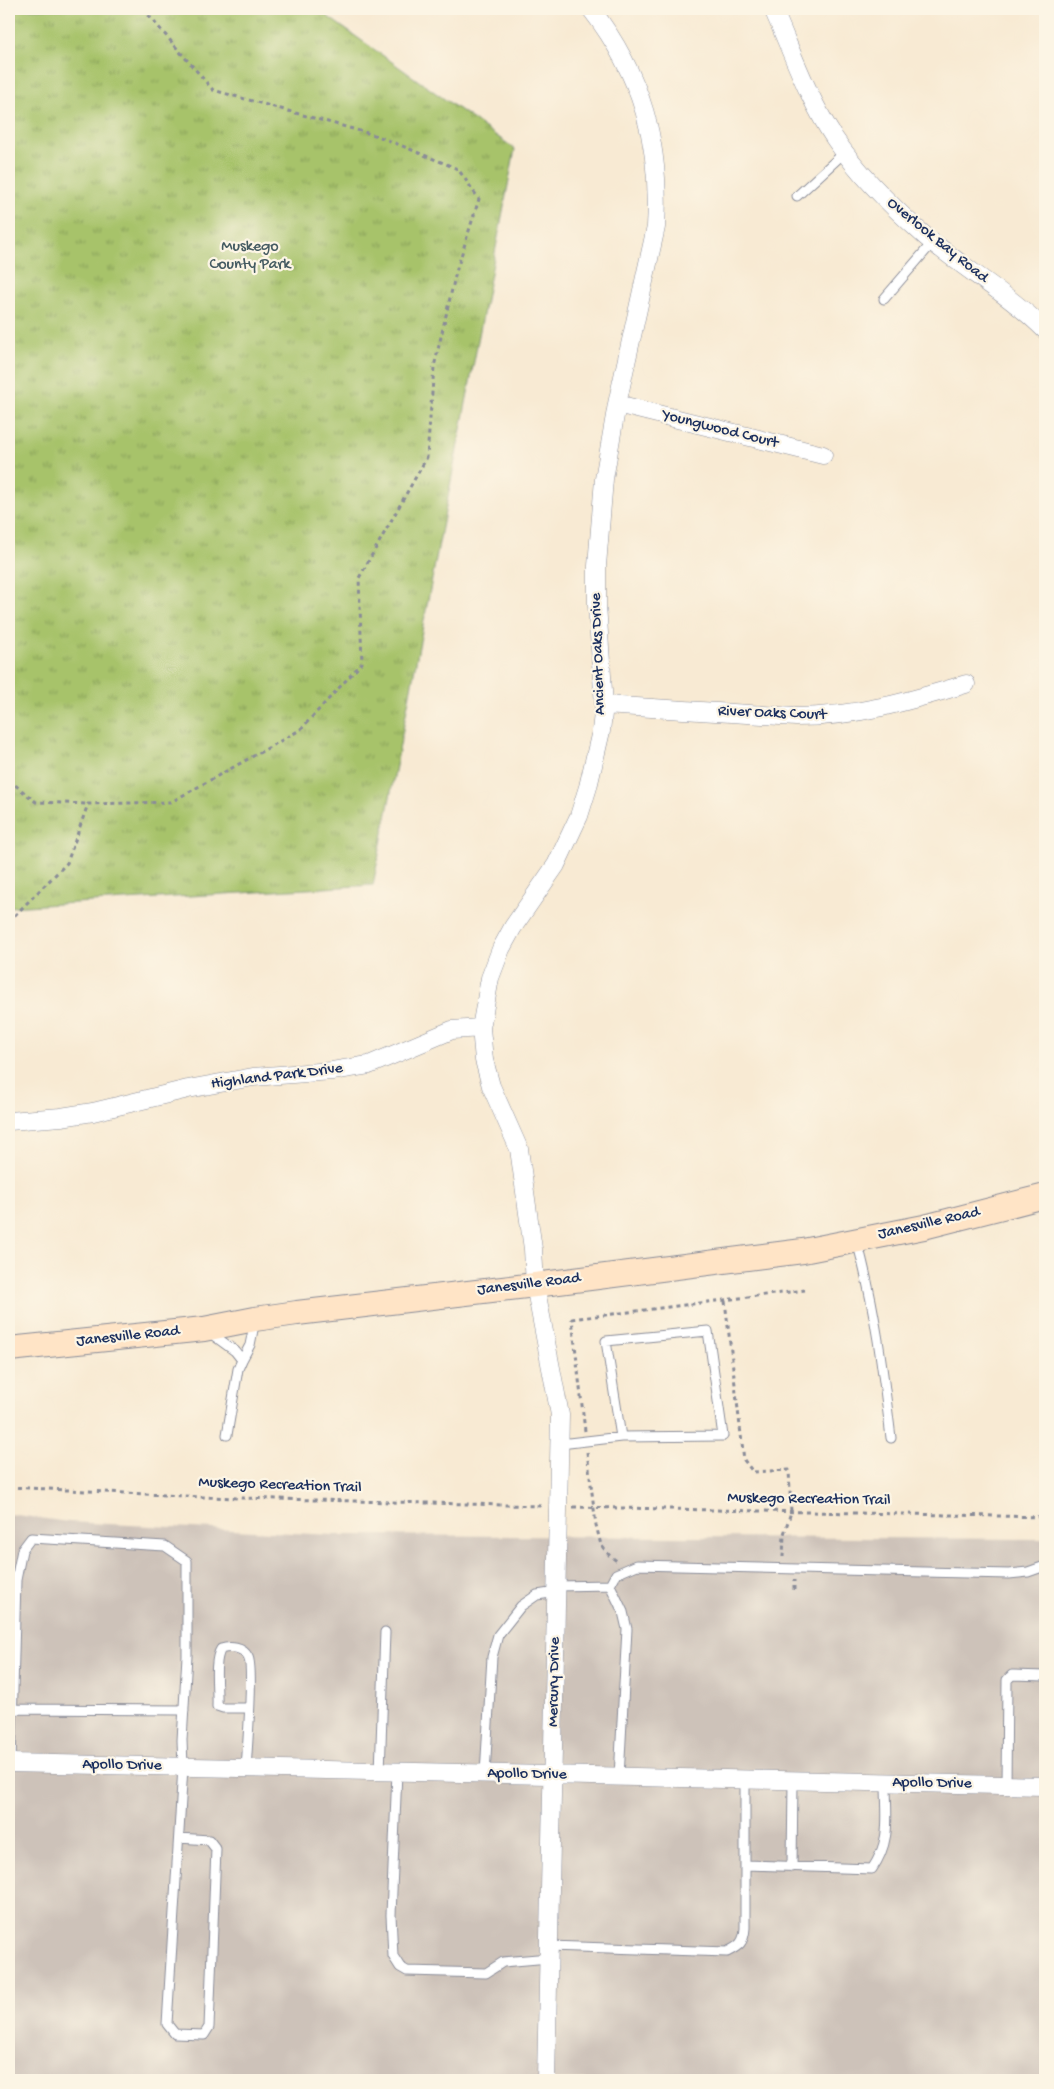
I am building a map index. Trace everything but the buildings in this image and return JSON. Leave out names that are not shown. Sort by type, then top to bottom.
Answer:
[{"type":"main road","name":"Janesville Road","points":[[9,1349],[204,1329],[255,1319],[536,1286],[618,1273],[746,1260],[924,1227],[1045,1196]]},
{"type":"street","name":"Ancient Oaks Drive","points":[[536,1286],[533,1248],[519,1150],[491,1086],[484,1060],[481,1028],[490,978],[501,949],[513,927],[556,865],[579,816],[601,731],[604,705],[597,605],[598,537],[604,479],[617,404],[652,253],[656,227],[657,181],[653,145],[637,84],[607,29],[591,9]]},
{"type":"street","name":"Overlook Bay Road","points":[[773,9],[824,122],[845,152],[883,197],[933,242],[1020,308],[1045,330]]},
{"type":"street","name":"Youngwood Court","points":[[617,404],[823,455]]},
{"type":"street","name":"River Oaks Court","points":[[604,705],[796,717],[826,717],[886,707],[966,684]]},
{"type":"street","name":"Highland Park Drive","points":[[9,1120],[27,1120],[93,1112],[188,1089],[253,1077],[332,1071],[369,1065],[452,1030],[481,1028]]},
{"type":"street","name":"Mercury Drive","points":[[536,1286],[560,1415],[546,2080]]},
{"type":"street","name":"Apollo Drive","points":[[10,1762],[246,1769],[1045,1786]]},
{"type":"lane","points":[[797,196],[845,152]]},
{"type":"lane","points":[[884,299],[933,242]]},
{"type":"lane","points":[[856,1241],[869,1286],[880,1350],[891,1438]]},
{"type":"lane","points":[[227,1435],[238,1369],[250,1345],[255,1319]]},
{"type":"lane","points":[[204,1329],[235,1351],[242,1360]]},
{"type":"lane","points":[[560,1444],[621,1438],[723,1436],[708,1331],[606,1341],[621,1438]]},
{"type":"lane","points":[[10,1762],[16,1580],[22,1550],[32,1538],[165,1546],[187,1561],[187,1656],[183,1767],[167,2024],[175,2034],[204,2036],[209,2027],[216,1849],[210,1840],[179,1838]]},
{"type":"lane","points":[[610,1585],[616,1574],[637,1565],[1009,1574],[1028,1572],[1045,1566]]},
{"type":"lane","points":[[485,1774],[492,1657],[498,1635],[521,1606],[537,1595],[557,1589],[610,1585]]},
{"type":"lane","points":[[610,1585],[623,1612],[627,1629],[619,1777]]},
{"type":"lane","points":[[385,1632],[393,1956],[400,1967],[407,1971],[486,1973],[503,1962],[549,1952],[726,1952],[739,1946],[744,1940],[745,1780]]},
{"type":"lane","points":[[246,1769],[249,1708],[249,1657],[235,1648],[227,1647],[221,1649],[218,1653],[217,1666],[217,1706],[223,1708],[249,1708]]},
{"type":"lane","points":[[1006,1786],[1007,1680],[1012,1674],[1045,1676]]},
{"type":"lane","points":[[12,1710],[184,1710]]},
{"type":"lane","points":[[792,1867],[793,1781]]},
{"type":"lane","points":[[745,1866],[872,1869],[882,1854],[886,1842],[886,1783]]},
{"type":"path","points":[[9,780],[36,802],[88,804],[171,802],[300,730],[362,663],[360,578],[427,457],[434,366],[456,272],[479,199],[458,169],[378,136],[213,90],[143,9]]},
{"type":"path","points":[[9,921],[67,863],[88,804]]},
{"type":"path","points":[[628,1569],[610,1556],[601,1545],[596,1525],[572,1319],[805,1290]]},
{"type":"path","points":[[725,1300],[744,1460],[753,1472],[789,1470],[792,1512],[788,1522]]},
{"type":"path","name":"Muskego Recreation Trail","points":[[9,1487],[203,1497],[550,1506]]},
{"type":"path","name":"Muskego Recreation Trail","points":[[573,1507],[595,1509],[1045,1517]]},
{"type":"shaded area","points":[[9,1514],[68,1522],[334,1535],[1045,1539],[1045,2080],[9,2080]]},
{"type":"green space","name":"Muskego County Park","points":[[9,9],[317,9],[515,149],[373,885],[9,907]]}]
